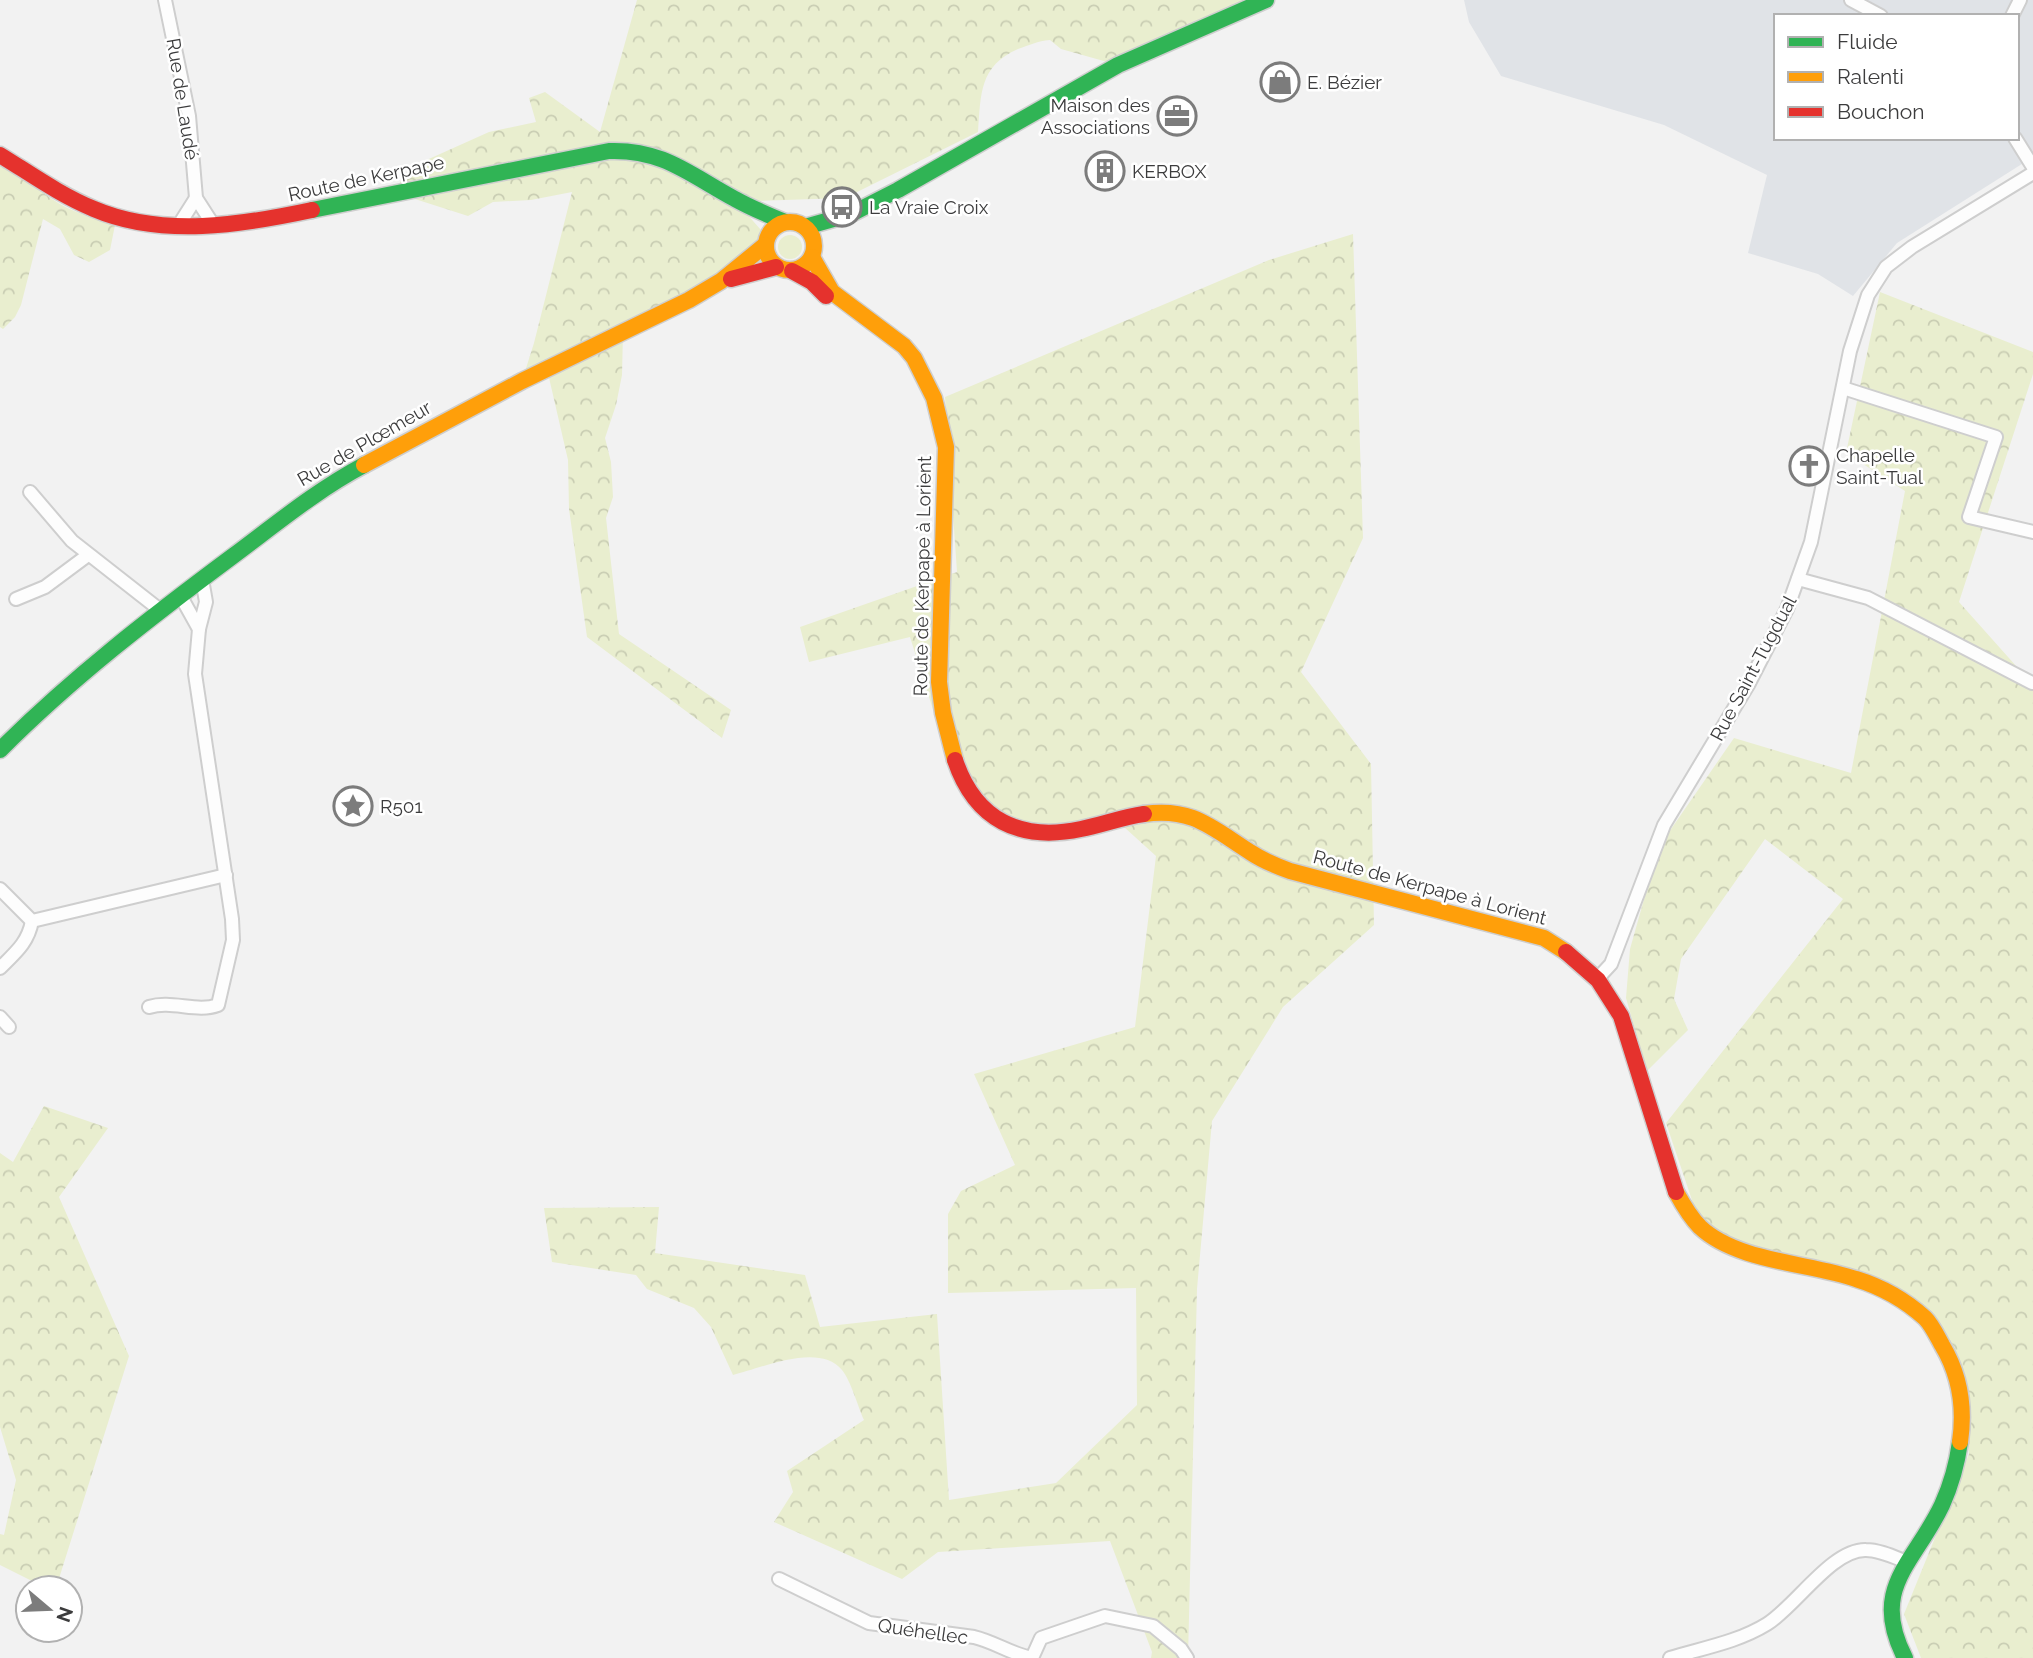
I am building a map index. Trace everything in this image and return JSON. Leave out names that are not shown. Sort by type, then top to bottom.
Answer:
[{"type":"main road","points":[[805,227],[850,214],[898,190],[1118,65],[1266,0]]},
{"type":"main road","name":"Route de Kerpape","points":[[0,155],[83,205],[128,220],[182,226],[214,226],[282,218],[393,192],[624,149],[670,160],[743,204],[785,222]]},
{"type":"main road","name":"Route de Kerpape","points":[[743,204],[756,215],[767,241]]},
{"type":"main road","points":[[813,253],[811,233],[805,227],[792,222],[785,222],[772,230],[767,241],[770,261],[784,269],[807,264],[813,253],[850,214]]},
{"type":"main road","name":"Rue de Plœmeur","points":[[0,750],[70,683],[160,610],[331,483],[438,424],[690,300],[721,281],[767,241]]},
{"type":"main road","name":"Route de Kerpape à Lorient","points":[[813,253],[821,276],[832,292],[904,346],[914,358],[934,398],[946,447],[939,682],[942,717],[949,747],[963,784],[991,815],[1016,829],[1049,834],[1079,830],[1143,814],[1180,813],[1209,824],[1260,858],[1290,872],[1544,938],[1569,952],[1598,978],[1620,1016],[1677,1194],[1683,1207],[1699,1227],[1731,1248],[1835,1272],[1890,1290],[1917,1311],[1942,1342],[1952,1362],[1960,1391],[1962,1413],[1958,1458],[1942,1504],[1899,1577],[1890,1610],[1894,1637],[1906,1658]]},
{"type":"main road","name":"Rue de Plœmeur","points":[[721,281],[784,269]]},
{"type":"main road","name":"Route de Kerpape à Lorient","points":[[784,269],[812,282],[837,307],[876,332],[926,383]]},
{"type":"street","name":"Rue de Laudé","points":[[165,0],[188,116],[196,198],[214,226]]},
{"type":"street","points":[[1851,0],[1877,14]]},
{"type":"street","points":[[2016,140],[2033,167]]},
{"type":"street","name":"Rue Saint-Tugdual","points":[[1598,978],[1611,964],[1664,825],[1748,684],[1787,610],[1811,542],[1850,351],[1868,295],[1886,267],[1912,247],[2033,173]]},
{"type":"street","points":[[182,226],[182,220],[196,198]]},
{"type":"street","points":[[1843,388],[1996,437],[1969,517],[2033,532]]},
{"type":"street","points":[[30,492],[72,541],[160,610]]},
{"type":"street","points":[[16,599],[44,587],[88,555]]},
{"type":"street","points":[[149,1007],[165,1004],[210,1008],[218,1005],[233,940],[226,875],[195,674],[199,629],[206,602],[202,579]]},
{"type":"street","points":[[1798,579],[1868,598],[2032,683]]},
{"type":"street","points":[[180,594],[199,629]]},
{"type":"street","points":[[32,921],[226,875]]},
{"type":"street","points":[[0,889],[32,921]]},
{"type":"street","points":[[0,968],[24,945],[32,921]]},
{"type":"street","points":[[1671,1658],[1738,1638],[1767,1624],[1787,1609],[1832,1565],[1853,1552],[1865,1550],[1907,1562]]},
{"type":"street","name":"Quéhellec","points":[[779,1579],[869,1623],[974,1637],[1032,1658],[1041,1637],[1105,1616],[1153,1626],[1181,1649],[1186,1658]]},
{"type":"shaded area","points":[[1464,0],[2033,0],[2033,157],[1897,243],[1853,296],[1818,274],[1748,253],[1767,175],[1664,125],[1501,76],[1469,22]]},
{"type":"green space","points":[[637,0],[1267,0],[1118,65],[1061,49],[1050,40],[1018,49],[996,64],[984,83],[978,132],[845,198],[753,201],[746,213],[761,230],[754,247],[715,280],[623,333],[622,375],[605,438],[611,462],[613,497],[606,518],[619,634],[731,710],[722,738],[587,637],[569,509],[568,460],[547,369],[522,381],[572,192],[531,200],[493,202],[468,216],[393,192],[411,167],[489,132],[536,122],[529,98],[545,92],[600,132]]},
{"type":"green space","points":[[0,164],[66,208],[115,225],[110,250],[89,262],[74,255],[60,229],[43,219],[21,305],[15,317],[3,329],[0,327]]},
{"type":"green space","points":[[1353,234],[1363,538],[1301,672],[1371,764],[1374,925],[1283,1007],[1212,1121],[1197,1289],[1188,1658],[1151,1658],[1152,1652],[1110,1541],[938,1552],[902,1579],[774,1522],[793,1492],[787,1471],[864,1420],[842,1370],[832,1362],[805,1357],[733,1375],[711,1327],[694,1308],[647,1289],[636,1275],[552,1262],[544,1208],[659,1207],[655,1253],[805,1275],[820,1327],[937,1314],[949,1500],[1056,1483],[1137,1405],[1136,1288],[948,1293],[948,1214],[961,1191],[1015,1165],[974,1074],[1135,1027],[1156,856],[1124,827],[1040,839],[997,827],[948,757],[910,637],[809,662],[800,627],[957,572],[945,397],[1269,260]]},
{"type":"green space","points":[[790,235],[799,238],[802,247],[799,256],[790,259],[781,256],[778,247],[781,238]]},
{"type":"green space","points":[[1880,292],[2033,352],[2033,374],[1959,602],[2033,685],[2033,1658],[1921,1658],[1904,1614],[1969,1454],[1953,1345],[1855,1272],[1733,1240],[1697,1215],[1666,1123],[1843,899],[1765,839],[1681,959],[1674,999],[1688,1030],[1647,1071],[1626,998],[1630,949],[1650,878],[1669,832],[1734,738],[1851,773],[1905,491],[1846,453]]},
{"type":"green space","points":[[44,1106],[108,1128],[59,1197],[129,1356],[60,1574],[18,1574],[0,1565],[0,1534],[4,1535],[16,1480],[0,1427],[0,1153],[13,1162]]},
{"type":"traffic: fast","points":[[805,227],[851,214],[1118,65],[1266,0]]},
{"type":"traffic: fast","points":[[312,210],[609,151],[645,154],[661,159],[785,222]]},
{"type":"traffic: fast","points":[[0,750],[55,698],[142,625],[297,508],[364,465]]},
{"type":"traffic: fast","points":[[1905,1658],[1895,1634],[1892,1613],[1894,1594],[1908,1561],[1942,1505],[1960,1442]]},
{"type":"traffic: slow","points":[[790,222],[799,223],[807,229],[813,237],[814,246],[813,255],[807,263],[799,269],[790,270],[781,269],[773,263],[767,255],[766,246],[767,237],[773,229],[781,223],[790,222]]},
{"type":"traffic: slow","points":[[364,465],[522,381],[689,300],[721,281],[765,245]]},
{"type":"traffic: slow","points":[[812,257],[832,292],[904,346],[914,358],[934,398],[946,447],[939,682],[943,713],[955,760]]},
{"type":"traffic: slow","points":[[1144,814],[1161,813],[1189,817],[1201,821],[1259,858],[1290,871],[1544,938],[1566,952]]},
{"type":"traffic: slow","points":[[1676,1192],[1700,1227],[1715,1239],[1753,1255],[1866,1282],[1893,1295],[1925,1318],[1948,1356],[1957,1380],[1962,1417],[1960,1442]]},
{"type":"traffic: jam","points":[[0,155],[81,203],[120,218],[147,224],[230,224],[312,210]]},
{"type":"traffic: jam","points":[[731,279],[776,267]]},
{"type":"traffic: jam","points":[[792,271],[812,282],[826,296]]},
{"type":"traffic: jam","points":[[955,760],[964,781],[988,812],[1020,829],[1059,832],[1144,814]]},
{"type":"traffic: jam","points":[[1566,952],[1598,980],[1621,1016],[1676,1192]]},
{"type":"place","name":"E. Bézier","points":[[1280,82]]},
{"type":"place","name":"Maison des Associations","points":[[1177,116]]},
{"type":"place","name":"KERBOX","points":[[1105,171]]},
{"type":"place","name":"La Vraie Croix","points":[[842,207]]},
{"type":"place","name":"Chapelle Saint-Tual","points":[[1809,466]]},
{"type":"place","name":"R501","points":[[353,806]]}]
